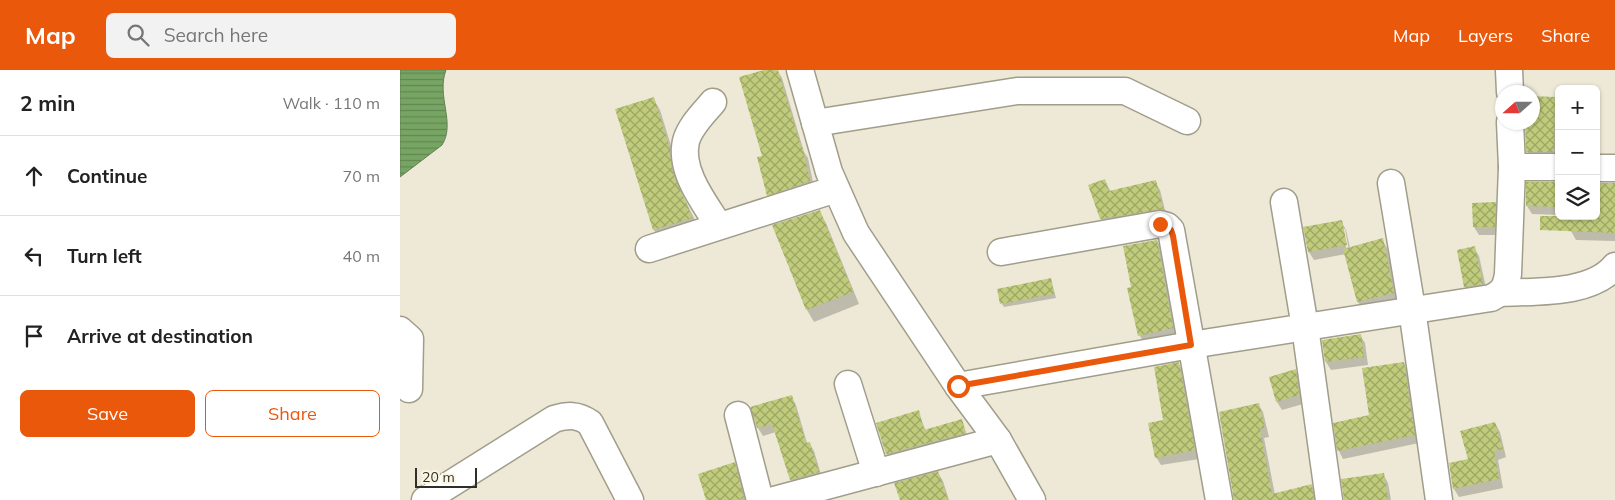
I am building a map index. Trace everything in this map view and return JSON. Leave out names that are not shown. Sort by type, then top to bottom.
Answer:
[{"type":"street","points":[[800,70],[828,172],[856,233],[958,386],[998,440],[1032,500]]},
{"type":"street","points":[[1509,70],[1510,85]]},
{"type":"street","points":[[815,122],[1018,91],[1125,90],[1188,121]]},
{"type":"street","points":[[713,102],[695,124],[686,140],[686,162],[692,180],[719,226]]},
{"type":"street","points":[[1501,293],[1506,286],[1508,274],[1512,167],[1510,130]]},
{"type":"street","points":[[1512,167],[1555,167]]},
{"type":"street","points":[[1600,168],[1615,168]]},
{"type":"street","points":[[1391,184],[1412,309],[1439,500]]},
{"type":"street","points":[[649,249],[836,189]]},
{"type":"street","points":[[1284,202],[1305,327],[1329,500]]},
{"type":"street","points":[[1002,252],[1160,224],[1167,226],[1171,230],[1219,500]]},
{"type":"street","points":[[958,386],[1191,345],[1491,298],[1501,293],[1565,289],[1600,278],[1615,266]]},
{"type":"street","points":[[400,330],[410,339],[409,389]]},
{"type":"street","points":[[848,384],[876,473]]},
{"type":"street","points":[[425,500],[554,419],[569,414],[582,417],[590,423],[630,500]]},
{"type":"street","points":[[738,415],[760,500]]},
{"type":"street","points":[[774,500],[998,440]]},
{"type":"shaded area","points":[[400,70],[446,70],[443,90],[447,128],[446,137],[442,145],[400,177]]},
{"type":"building","points":[[764,70],[778,70],[802,146],[810,181],[767,196],[757,157],[762,156],[739,77]]},
{"type":"building","points":[[1540,96],[1555,97],[1554,152],[1526,152],[1525,130],[1540,130]]},
{"type":"building","points":[[654,97],[670,149],[671,165],[675,179],[692,218],[653,230],[615,109]]},
{"type":"building","points":[[1105,179],[1109,191],[1156,180],[1163,209],[1100,219],[1088,185]]},
{"type":"building","points":[[1526,182],[1555,182],[1555,207],[1526,206]]},
{"type":"building","points":[[1600,183],[1615,183],[1615,233],[1540,230],[1540,216],[1555,216],[1555,220],[1600,220]]},
{"type":"building","points":[[1496,202],[1495,227],[1473,227],[1472,203]]},
{"type":"building","points":[[820,210],[853,292],[806,310],[772,225]]},
{"type":"building","points":[[1342,220],[1347,245],[1308,252],[1303,227]]},
{"type":"building","points":[[1383,238],[1394,293],[1357,302],[1343,249]]},
{"type":"building","points":[[1157,240],[1173,328],[1138,336],[1127,288],[1131,287],[1123,246]]},
{"type":"building","points":[[1475,246],[1483,284],[1464,287],[1457,250]]},
{"type":"building","points":[[1051,278],[1054,294],[1000,304],[997,289]]},
{"type":"building","points":[[1361,334],[1364,357],[1325,362],[1322,340]]},
{"type":"building","points":[[1179,362],[1195,450],[1155,458],[1148,423],[1163,420],[1154,367]]},
{"type":"building","points":[[1404,362],[1415,435],[1337,451],[1333,423],[1369,415],[1362,368]]},
{"type":"building","points":[[1296,369],[1299,395],[1276,402],[1269,377]]},
{"type":"building","points":[[792,395],[806,443],[810,442],[819,472],[790,480],[772,424],[757,428],[750,407]]},
{"type":"building","points":[[1259,403],[1265,428],[1260,429],[1272,494],[1312,484],[1314,500],[1234,500],[1219,412]]},
{"type":"building","points":[[919,410],[924,430],[962,419],[966,433],[886,454],[876,423]]},
{"type":"building","points":[[1495,422],[1503,449],[1494,451],[1499,479],[1453,489],[1449,463],[1468,459],[1460,431]]},
{"type":"building","points":[[735,462],[744,498],[737,500],[706,500],[698,474]]},
{"type":"building","points":[[938,471],[948,500],[900,500],[894,483]]},
{"type":"building","points":[[1384,473],[1388,500],[1344,500],[1341,479]]},
{"type":"route","points":[[958,386],[1191,345],[1173,236],[1167,226],[1160,224]]}]
